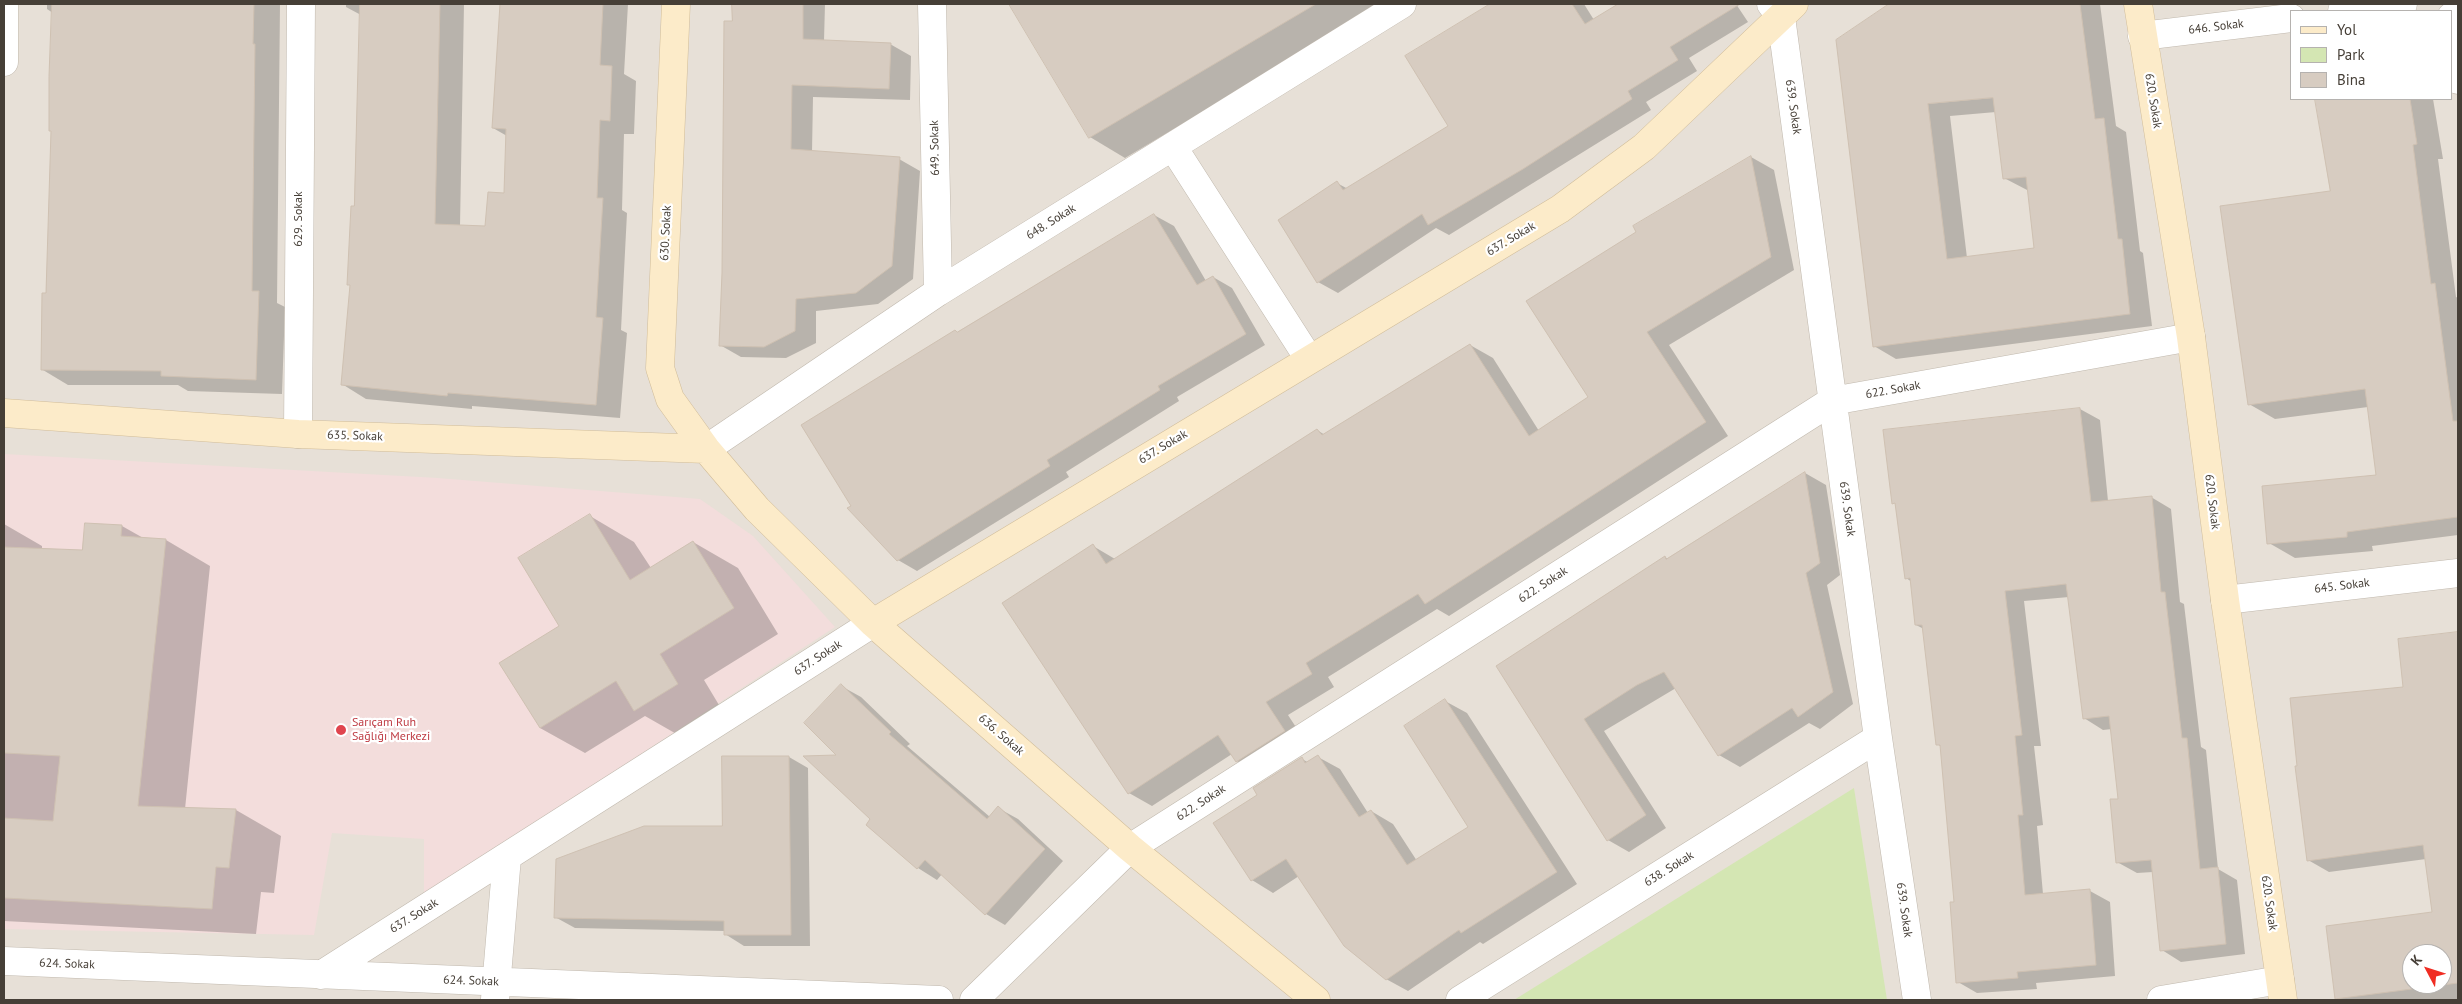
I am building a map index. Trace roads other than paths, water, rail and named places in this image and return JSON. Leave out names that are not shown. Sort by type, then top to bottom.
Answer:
[{"type":"street","points":[[4,4],[4,62]]},
{"type":"street","name":"629. Sokak","points":[[298,434],[301,4]]},
{"type":"street","name":"630. Sokak","points":[[676,4],[660,368],[670,399],[706,449]]},
{"type":"street","name":"649. Sokak","points":[[932,4],[938,292]]},
{"type":"street","name":"648. Sokak","points":[[706,449],[938,292],[1402,4]]},
{"type":"street","name":"620. Sokak","points":[[2138,4],[2191,337],[2225,600],[2281,990]]},
{"type":"street","points":[[2351,10],[2403,4]]},
{"type":"street","name":"637. Sokak","points":[[321,974],[873,622],[1560,209],[1644,146],[1782,8]]},
{"type":"street","name":"639. Sokak","points":[[1782,8],[1832,401],[1878,738],[1917,1000]]},
{"type":"street","name":"646. Sokak","points":[[2142,36],[2290,18]]},
{"type":"street","points":[[2452,26],[2458,80]]},
{"type":"street","points":[[1173,147],[1309,359]]},
{"type":"street","name":"622. Sokak","points":[[974,1000],[1130,848],[1832,401],[2191,337]]},
{"type":"street","name":"635. Sokak","points":[[4,413],[298,434],[706,449]]},
{"type":"street","name":"636. Sokak","points":[[706,449],[757,509],[873,622],[1130,848],[1316,1000]]},
{"type":"street","name":"645. Sokak","points":[[2225,600],[2458,573]]},
{"type":"street","name":"638. Sokak","points":[[1460,1000],[1878,738]]},
{"type":"street","points":[[496,991],[507,857]]},
{"type":"street","name":"624. Sokak","points":[[4,962],[321,974],[496,991],[939,1000]]},
{"type":"street","points":[[2161,1000],[2281,990]]},
{"type":"place","name":"Sarıçam Ruh Sağlığı Merkezi","points":[[341,730]]}]
